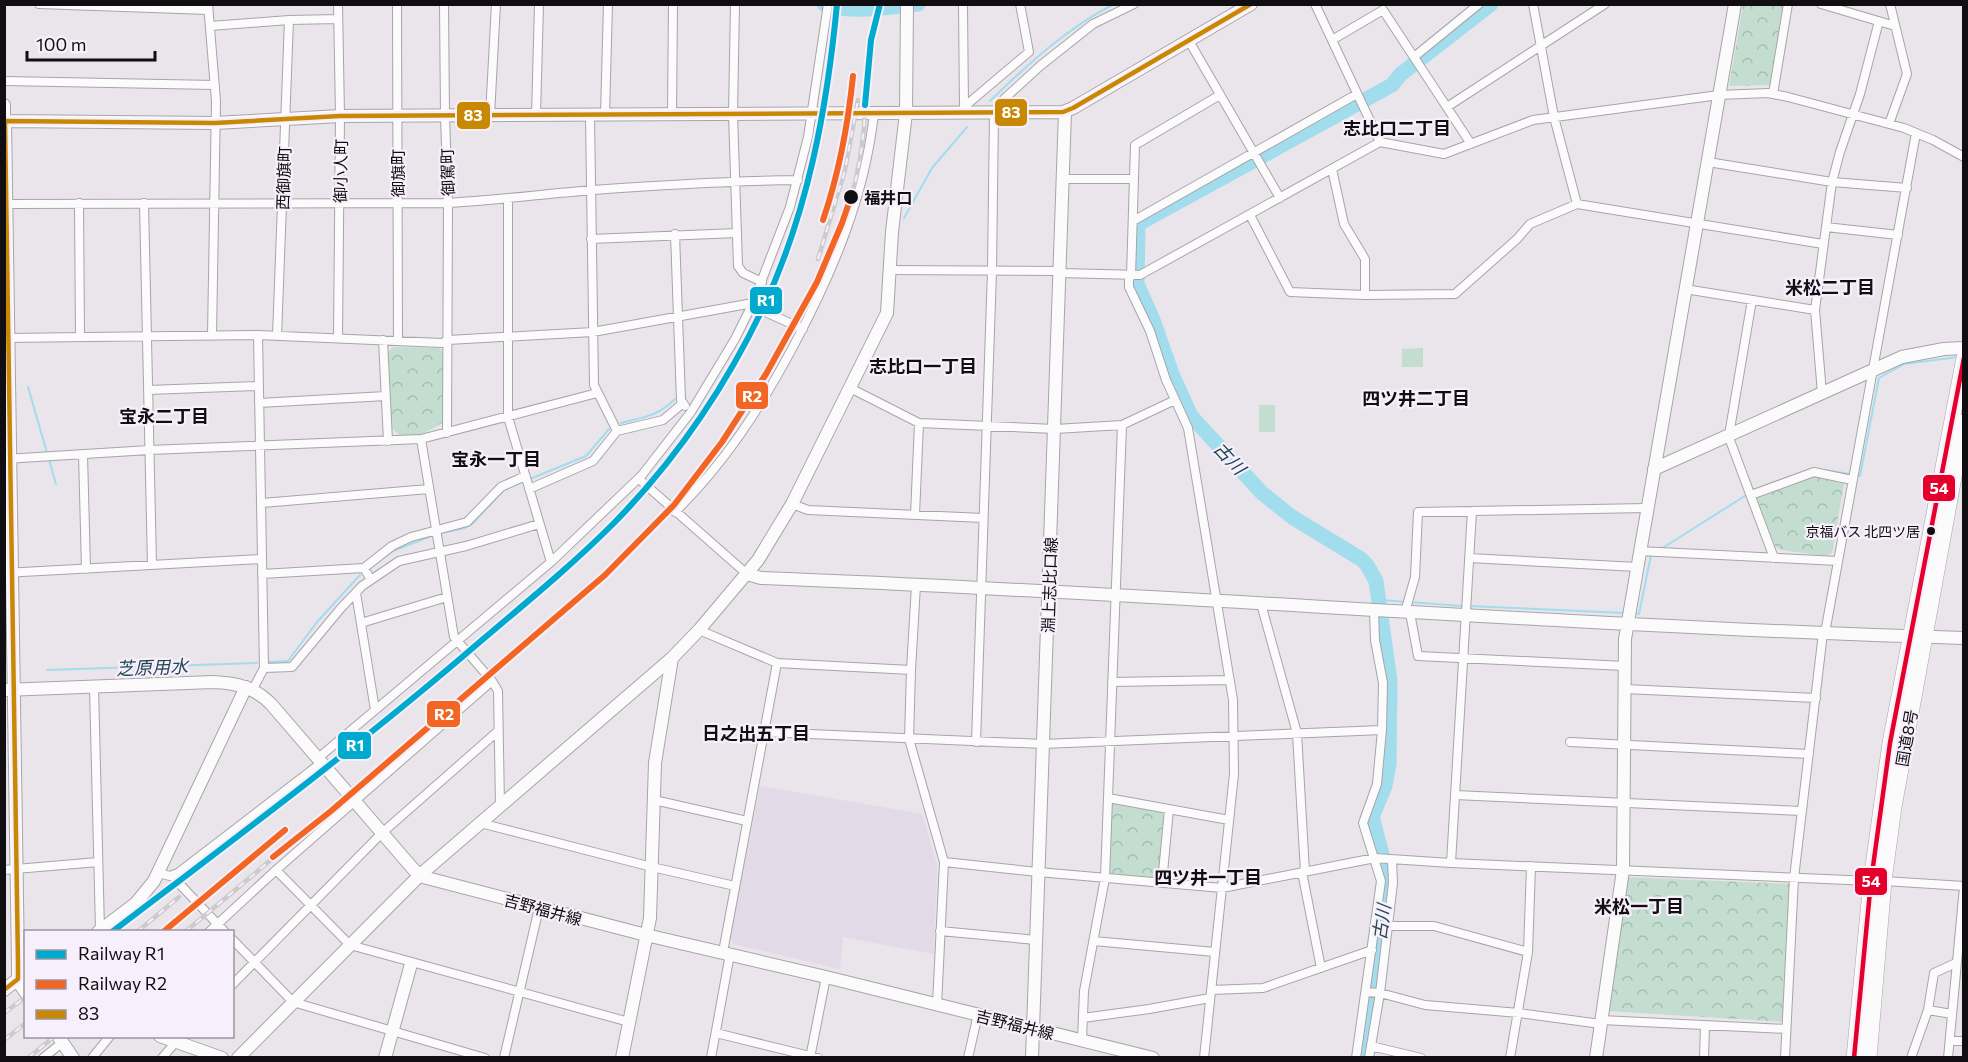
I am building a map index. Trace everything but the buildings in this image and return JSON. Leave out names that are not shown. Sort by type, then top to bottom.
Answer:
[{"type":"highway","name":"国道8号","points":[[1917,637],[1964,358]]},
{"type":"highway","name":"国道8号","points":[[1869,1058],[1878,881],[1890,743],[1917,637],[1964,422]]},
{"type":"highway","name":"国道8号","points":[[1854,1058],[1878,881]]},
{"type":"street","points":[[39,4],[208,7],[215,86],[212,336]]},
{"type":"street","name":"御小人町","points":[[338,4],[340,116],[338,338]]},
{"type":"street","name":"御旗町","points":[[397,4],[398,341]]},
{"type":"street","name":"御駕町","points":[[444,4],[448,203],[447,433]]},
{"type":"street","points":[[490,115],[495,4]]},
{"type":"street","points":[[536,115],[539,4]]},
{"type":"street","points":[[605,115],[608,4]]},
{"type":"street","points":[[672,114],[673,4]]},
{"type":"street","points":[[735,4],[733,114],[738,266],[743,273],[762,282]]},
{"type":"street","points":[[172,876],[319,761],[456,640],[550,562],[639,479],[691,412],[735,339],[774,252],[798,180],[812,114],[828,4]]},
{"type":"street","points":[[238,1058],[420,875],[672,658],[699,630],[758,560],[792,504],[887,313],[892,232],[906,113],[907,4]]},
{"type":"street","points":[[963,4],[964,110]]},
{"type":"street","points":[[1020,4],[1029,55],[1039,65]]},
{"type":"street","points":[[976,742],[997,113],[1004,99],[1039,65],[1093,24],[1134,4]]},
{"type":"street","points":[[5,121],[215,123],[340,116],[812,114],[964,110],[997,113],[1065,112],[1251,4]]},
{"type":"street","points":[[1315,4],[1380,142]]},
{"type":"street","points":[[1414,57],[1479,4]]},
{"type":"street","points":[[1533,4],[1554,117],[1576,204]]},
{"type":"street","points":[[1447,107],[1605,4]]},
{"type":"street","points":[[1596,1058],[1623,870],[1625,666],[1628,624],[1735,4]]},
{"type":"street","points":[[1773,94],[1788,4]]},
{"type":"street","points":[[1821,4],[1895,26]]},
{"type":"street","points":[[1890,4],[1906,74],[1890,124]]},
{"type":"street","points":[[1332,40],[1383,10],[1471,144]]},
{"type":"street","points":[[210,26],[338,19]]},
{"type":"street","name":"西御旗町","points":[[277,336],[289,20]]},
{"type":"street","points":[[1822,393],[1815,310],[1823,244],[1833,182],[1879,21]]},
{"type":"street","points":[[1189,41],[1280,198]]},
{"type":"street","points":[[964,110],[1029,55]]},
{"type":"street","points":[[4,81],[215,86]]},
{"type":"street","points":[[1133,221],[1357,94]]},
{"type":"street","points":[[890,270],[1140,275],[1380,142],[1444,154],[1533,120],[1719,95],[1773,94],[1890,124],[1916,133],[1964,157]]},
{"type":"street","points":[[1204,1058],[1234,774],[1233,700],[1188,428],[1130,287],[1130,276],[1135,145],[1221,95]]},
{"type":"street","points":[[4,105],[11,869],[20,975],[4,990]]},
{"type":"street","name":"淵上志比口線","points":[[1032,1058],[1065,112]]},
{"type":"street","points":[[675,512],[714,471],[741,435],[769,392],[803,329],[826,282],[853,211],[868,155],[874,113]]},
{"type":"street","points":[[590,115],[594,385],[617,431]]},
{"type":"street","points":[[1785,1058],[1794,878],[1824,633],[1916,133]]},
{"type":"street","points":[[1708,162],[1833,182],[1907,188]]},
{"type":"street","points":[[1332,169],[1344,224],[1365,259],[1365,295]]},
{"type":"street","points":[[1064,178],[1134,179]]},
{"type":"street","points":[[5,204],[448,203],[591,190],[734,181],[798,180]]},
{"type":"street","points":[[508,199],[508,417],[550,562]]},
{"type":"street","points":[[79,203],[80,337]]},
{"type":"street","points":[[144,203],[152,565]]},
{"type":"street","points":[[1250,214],[1290,292],[1365,295],[1455,294],[1517,239],[1530,224],[1576,204],[1823,244]]},
{"type":"street","points":[[1826,227],[1898,235]]},
{"type":"street","points":[[591,239],[736,233]]},
{"type":"street","points":[[675,234],[681,400],[691,412]]},
{"type":"street","points":[[1686,290],[1815,310]]},
{"type":"street","points":[[1752,300],[1728,435],[1774,558]]},
{"type":"street","points":[[6,338],[258,335],[442,343],[448,340],[593,332],[752,304],[803,329]]},
{"type":"street","points":[[100,930],[136,903],[154,881],[250,688],[264,668],[258,335]]},
{"type":"street","points":[[383,340],[388,441]]},
{"type":"street","points":[[1654,469],[1902,357],[1944,349],[1964,348]]},
{"type":"street","points":[[148,390],[259,386]]},
{"type":"street","points":[[850,388],[919,423],[1055,429],[1122,425],[1175,400]]},
{"type":"street","points":[[8,459],[149,450],[421,440],[597,393]]},
{"type":"street","points":[[259,403],[386,396]]},
{"type":"street","points":[[529,489],[593,461],[617,431],[663,420],[683,403]]},
{"type":"street","points":[[915,515],[919,423]]},
{"type":"street","points":[[1082,1040],[1084,991],[1105,878],[1122,425]]},
{"type":"street","points":[[421,440],[456,640],[497,688],[500,806]]},
{"type":"street","points":[[83,454],[86,569]]},
{"type":"street","points":[[1751,495],[1814,472],[1852,480]]},
{"type":"street","points":[[262,574],[364,568],[392,546],[435,529],[466,522],[501,487],[525,476]]},
{"type":"street","points":[[639,479],[747,574],[761,578],[1628,624],[1964,638]]},
{"type":"street","points":[[262,503],[429,489]]},
{"type":"street","points":[[792,504],[808,510],[983,518]]},
{"type":"street","points":[[1625,666],[1418,656],[1407,612],[1415,576],[1418,512],[1647,508]]},
{"type":"street","points":[[1451,863],[1472,511]]},
{"type":"street","points":[[264,668],[292,667],[356,593],[399,561],[466,546],[539,524]]},
{"type":"street","points":[[1639,551],[1838,561]]},
{"type":"street","points":[[1469,558],[1637,567]]},
{"type":"street","points":[[8,573],[262,559]]},
{"type":"street","points":[[364,568],[371,580]]},
{"type":"street","points":[[916,585],[909,739],[944,862],[937,1005]]},
{"type":"street","points":[[356,593],[375,710]]},
{"type":"street","points":[[361,623],[447,597]]},
{"type":"street","points":[[1261,604],[1297,733],[1303,872],[1321,968]]},
{"type":"street","points":[[1356,1058],[1381,880],[1364,823],[1377,783],[1382,730],[1383,684],[1375,640],[1374,610]]},
{"type":"street","points":[[699,630],[777,663],[911,670]]},
{"type":"street","points":[[622,1058],[650,918],[655,763],[672,658]]},
{"type":"street","points":[[711,1058],[735,886],[777,663]]},
{"type":"street","points":[[1112,682],[1229,680]]},
{"type":"street","points":[[211,930],[276,870],[492,681]]},
{"type":"street","points":[[10,690],[213,682],[231,683],[250,688],[271,704],[354,802],[420,875]]},
{"type":"street","points":[[94,687],[99,930]]},
{"type":"street","points":[[1625,689],[1816,698]]},
{"type":"street","points":[[763,732],[1043,744],[1382,730]]},
{"type":"street","points":[[234,983],[382,833],[498,731]]},
{"type":"street","points":[[1570,742],[1809,754]]},
{"type":"street","points":[[1455,795],[1802,811]]},
{"type":"street","points":[[1108,798],[1229,820]]},
{"type":"street","points":[[654,800],[747,821]]},
{"type":"street","points":[[1162,883],[1169,809]]},
{"type":"street","points":[[480,823],[735,886]]},
{"type":"street","points":[[944,862],[1222,888],[1375,858],[1964,886],[1948,1058]]},
{"type":"street","points":[[1369,1058],[1380,993],[1393,883],[1392,860]]},
{"type":"street","points":[[11,869],[98,862]]},
{"type":"street","points":[[1510,1058],[1528,952],[1531,866]]},
{"type":"street","points":[[276,870],[350,945],[411,964],[629,1022]]},
{"type":"street","points":[[158,873],[172,876],[223,930]]},
{"type":"street","name":"吉野福井線","points":[[420,875],[646,935],[1153,1058]]},
{"type":"street","points":[[504,1058],[539,908]]},
{"type":"street","points":[[1388,926],[1434,926],[1528,952]]},
{"type":"street","points":[[940,932],[1036,940]]},
{"type":"street","points":[[234,941],[293,1002],[485,1058]]},
{"type":"street","points":[[1094,941],[1215,952]]},
{"type":"street","points":[[1083,1018],[1149,1009],[1211,994],[1263,988],[1372,951]]},
{"type":"street","points":[[1911,1058],[1928,1010],[1934,973],[1958,959]]},
{"type":"street","points":[[385,1058],[411,964]]},
{"type":"street","points":[[716,1032],[813,1057],[826,977]]},
{"type":"street","points":[[1366,992],[1380,993],[1425,1005],[1601,1022],[1786,1029]]},
{"type":"street","points":[[1928,1010],[1952,1014]]},
{"type":"street","points":[[968,1058],[978,1014]]},
{"type":"street","points":[[1704,1058],[1705,1025]]},
{"type":"street","points":[[92,1058],[108,1038]]},
{"type":"street","points":[[43,1058],[61,1039],[74,1058]]},
{"type":"street","points":[[162,1058],[178,1039],[222,1058]]},
{"type":"street","points":[[1950,1041],[1964,1041]]},
{"type":"street","points":[[1371,1046],[1421,1058]]},
{"type":"shaded area","points":[[760,786],[922,814],[937,864],[934,954],[843,937],[840,969],[733,944],[730,938]]},
{"type":"green space","points":[[1743,5],[1783,5],[1770,85],[1729,86]]},
{"type":"green space","points":[[393,347],[439,348],[445,354],[442,423],[421,435],[399,435],[391,427],[388,352]]},
{"type":"green space","points":[[1423,348],[1423,367],[1402,367],[1402,349]]},
{"type":"green space","points":[[1259,405],[1275,405],[1275,432],[1259,432]]},
{"type":"green space","points":[[1813,475],[1844,484],[1832,553],[1826,556],[1781,550],[1775,546],[1756,496]]},
{"type":"green space","points":[[1108,798],[1169,809],[1162,883],[1105,878]]},
{"type":"green space","points":[[1626,877],[1790,884],[1783,1022],[1607,1011]]},
{"type":"waterway","points":[[824,4],[844,9],[918,4]]},
{"type":"waterway","points":[[990,101],[1064,36],[1114,4]]},
{"type":"waterway","name":"古川","points":[[1362,1058],[1387,886],[1386,869],[1372,817],[1385,786],[1389,764],[1390,681],[1376,581],[1361,559],[1292,517],[1262,493],[1191,416],[1137,284],[1138,224],[1392,85],[1401,74],[1491,4]]},
{"type":"waterway","points":[[904,218],[932,168],[967,127]]},
{"type":"waterway","points":[[1856,475],[1860,476],[1879,378],[1904,364],[1958,357]]},
{"type":"waterway","points":[[28,387],[56,484]]},
{"type":"waterway","name":"芝原用水","points":[[621,423],[657,412],[675,399]]},
{"type":"waterway","name":"芝原用水","points":[[530,479],[586,456],[609,429]]},
{"type":"waterway","points":[[1824,470],[1850,474]]},
{"type":"waterway","name":"芝原用水","points":[[441,533],[465,528],[472,524],[504,490],[525,481]]},
{"type":"waterway","points":[[1661,549],[1748,494]]},
{"type":"waterway","name":"芝原用水","points":[[378,562],[393,551],[429,537]]},
{"type":"waterway","points":[[1634,613],[1639,614],[1651,555]]},
{"type":"waterway","name":"芝原用水","points":[[268,662],[288,661],[317,622],[360,575]]},
{"type":"waterway","points":[[1380,600],[1463,606]]},
{"type":"waterway","points":[[1469,606],[1625,613]]},
{"type":"waterway","name":"芝原用水","points":[[47,670],[257,663]]},
{"type":"railway","points":[[187,930],[595,584],[634,547],[699,471],[737,417],[772,361],[811,292],[842,224],[853,192],[860,158],[868,64],[880,4]]},
{"type":"railway","points":[[818,259],[845,170],[858,100]]},
{"type":"railway","points":[[139,930],[179,897]]},
{"type":"railway","points":[[114,930],[132,916]]},
{"type":"railway","points":[[4,1013],[24,998]]},
{"type":"railway","points":[[4,1040],[24,1025]]},
{"type":"railway","points":[[28,1058],[53,1038]]},
{"type":"rail line","name":"R1","points":[[115,930],[375,729],[538,593],[613,524],[678,449],[732,367],[779,272],[804,197],[813,159],[828,82],[837,4]]},
{"type":"rail line","name":"R1","points":[[865,105],[871,40],[880,4]]},
{"type":"rail line","name":"R2","points":[[823,220],[842,149],[853,76]]},
{"type":"rail line","name":"R2","points":[[273,857],[331,811],[605,575],[674,505],[722,442],[766,374],[817,282],[851,197]]},
{"type":"rail line","name":"R2","points":[[165,930],[285,830]]},
{"type":"transit line","name":"83","points":[[4,990],[18,979],[5,121],[215,123],[340,116],[1063,112],[1251,4]]},
{"type":"transit line","name":"54","points":[[1854,1058],[1871,881],[1890,743],[1964,358]]},
{"type":"place","name":"福井口","points":[[851,197]]},
{"type":"place","name":"京福バス 北四ツ居","points":[[1931,531]]},
{"type":"district","name":"志比口二丁目","points":[[1397,128]]},
{"type":"district","name":"米松二丁目","points":[[1830,287]]},
{"type":"district","name":"志比口一丁目","points":[[923,366]]},
{"type":"district","name":"四ツ井二丁目","points":[[1416,398]]},
{"type":"district","name":"宝永二丁目","points":[[164,416]]},
{"type":"district","name":"宝永一丁目","points":[[496,459]]},
{"type":"district","name":"日之出五丁目","points":[[756,733]]},
{"type":"district","name":"四ツ井一丁目","points":[[1208,877]]},
{"type":"district","name":"米松一丁目","points":[[1639,906]]}]
